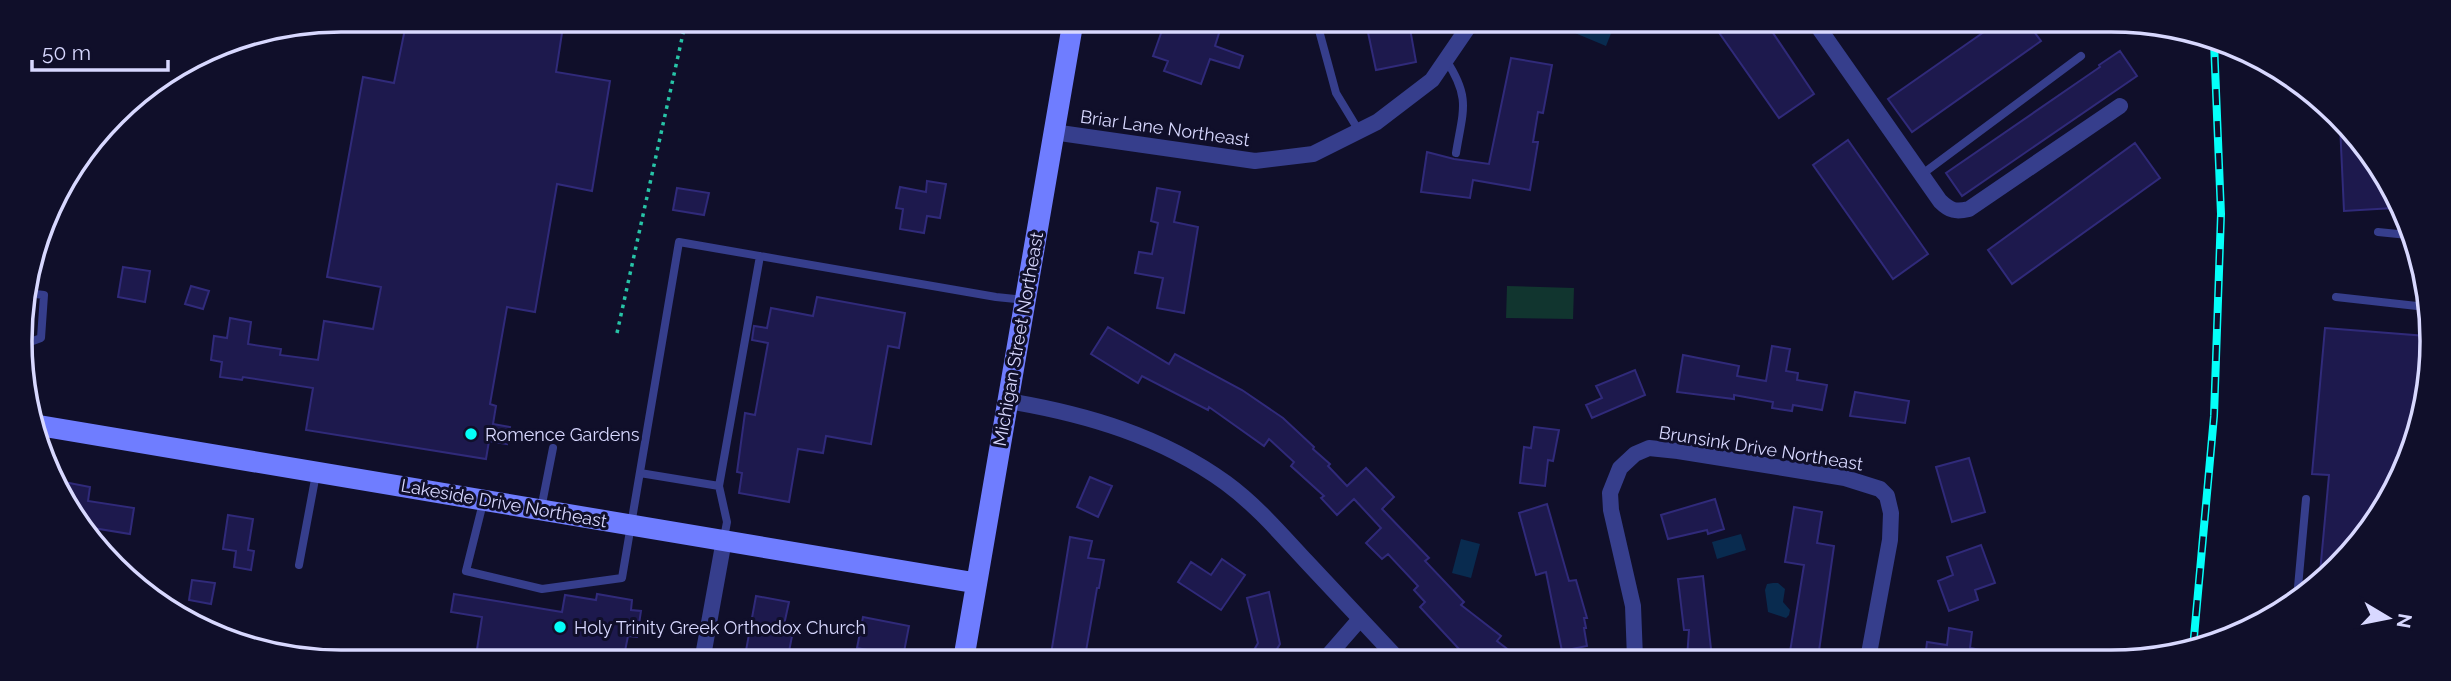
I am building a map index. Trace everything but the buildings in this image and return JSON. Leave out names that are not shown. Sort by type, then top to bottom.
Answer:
[{"type":"street","name":"Michigan Street Northeast","points":[[965,650],[1071,31]]},
{"type":"street","name":"Briar Lane Northeast","points":[[1053,132],[1255,161],[1313,154],[1377,122],[1432,80],[1466,31]]},
{"type":"street","points":[[1821,31],[1921,175],[1949,210],[1969,209],[2120,106]]},
{"type":"street","points":[[1008,401],[1060,410],[1144,437],[1224,482],[1259,510],[1389,650]]},
{"type":"street","name":"Lakeside Drive Northeast","points":[[44,427],[976,583]]},
{"type":"street","name":"Brunsink Drive Northeast","points":[[1635,650],[1633,606],[1611,510],[1610,493],[1620,468],[1635,454],[1649,448],[1845,478],[1880,489],[1887,496],[1891,513],[1890,540],[1870,650]]},
{"type":"street","points":[[704,650],[724,540]]},
{"type":"street","points":[[1332,650],[1360,619]]},
{"type":"lane","points":[[1319,31],[1336,93],[1359,131]]},
{"type":"lane","points":[[1921,175],[2081,56]]},
{"type":"lane","points":[[1446,60],[1459,80],[1464,98],[1456,152]]},
{"type":"lane","points":[[2378,232],[2401,234]]},
{"type":"lane","points":[[484,500],[466,571],[542,589],[622,578],[679,242],[1025,300]]},
{"type":"lane","points":[[724,540],[727,522],[719,486],[760,256]]},
{"type":"lane","points":[[32,341],[41,338],[44,295],[35,294]]},
{"type":"lane","points":[[2336,297],[2418,306]]},
{"type":"lane","points":[[541,509],[552,448]]},
{"type":"lane","points":[[299,565],[316,471]]},
{"type":"lane","points":[[640,473],[719,486]]},
{"type":"lane","points":[[2298,587],[2306,499]]},
{"type":"path","points":[[617,333],[684,31]]},
{"type":"green space","points":[[1507,286],[1574,288],[1573,319],[1506,318]]},
{"type":"water","points":[[1576,31],[1612,31],[1606,46],[1575,33]]},
{"type":"water","points":[[1741,534],[1746,550],[1717,559],[1712,542]]},
{"type":"water","points":[[1461,539],[1480,544],[1471,578],[1452,573]]},
{"type":"water","points":[[1778,583],[1785,589],[1783,602],[1790,610],[1786,618],[1768,612],[1765,590],[1767,584]]},
{"type":"railway","points":[[2194,638],[2214,416],[2221,214],[2214,50]]},
{"type":"place","name":"Romence Gardens","points":[[471,434]]},
{"type":"place","name":"Holy Trinity Greek Orthodox Church","points":[[560,627]]}]
